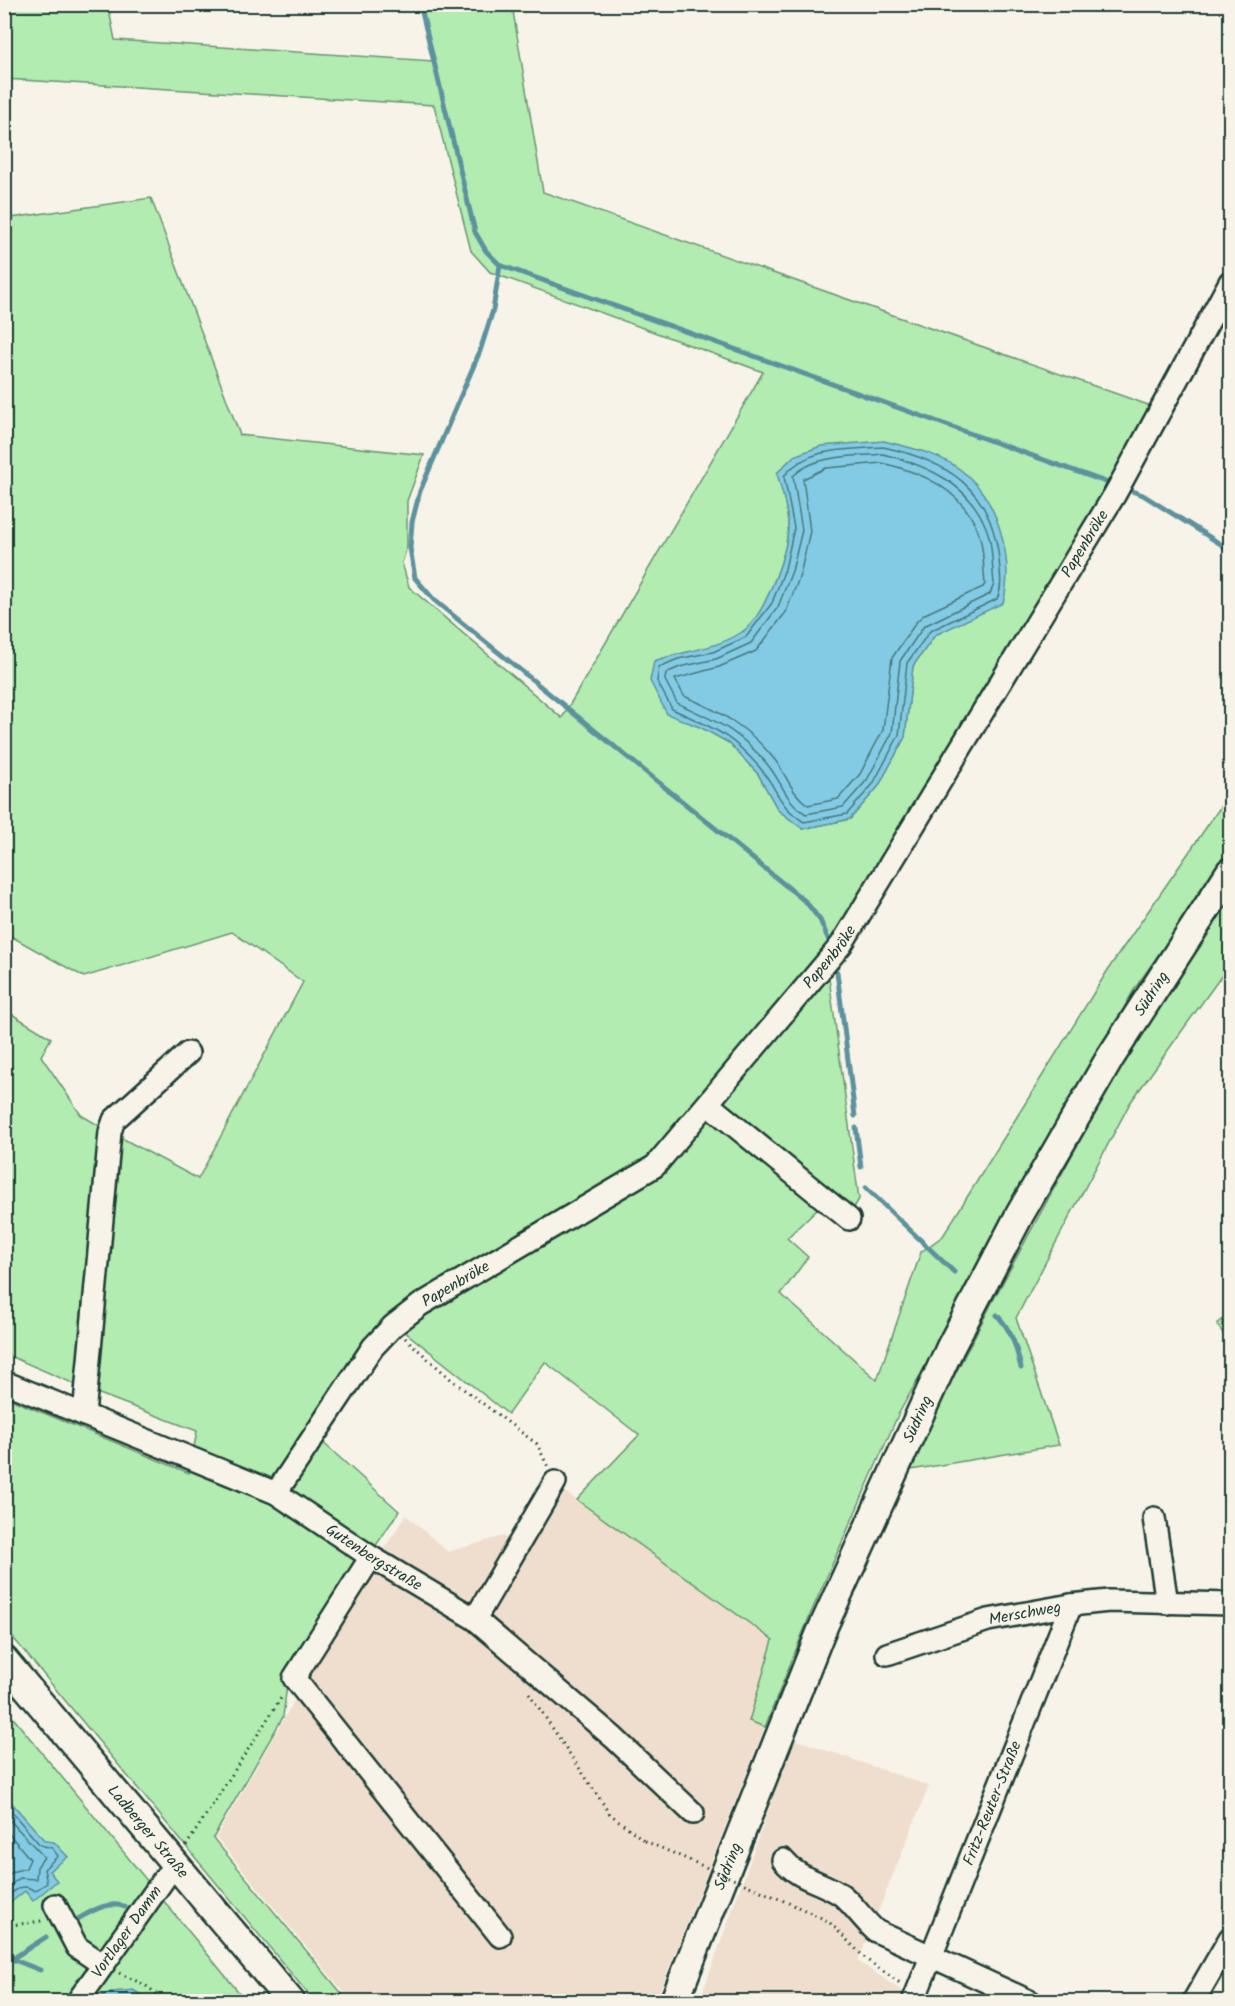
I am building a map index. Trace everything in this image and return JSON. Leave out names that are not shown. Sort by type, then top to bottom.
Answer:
[{"type":"main road","name":"Südring","points":[[674,2001],[820,1634],[950,1348],[1020,1214],[1110,1058],[1230,872]]},
{"type":"main road","name":"Ladberger Straße","points":[[4,1660],[291,2001]]},
{"type":"street","name":"Papenbröke","points":[[276,1493],[373,1347],[393,1326],[420,1305],[654,1166],[841,945],[1119,486],[1230,282]]},
{"type":"street","points":[[84,1415],[110,1132],[114,1120],[188,1053]]},
{"type":"street","points":[[708,1104],[849,1219]]},
{"type":"street","name":"Gutenbergstraße","points":[[4,1382],[276,1493],[371,1557],[475,1619],[614,1738],[693,1813]]},
{"type":"street","points":[[475,1619],[555,1482]]},
{"type":"street","points":[[1154,1518],[1167,1603]]},
{"type":"street","points":[[371,1557],[294,1678],[500,1936]]},
{"type":"street","name":"Merschweg","points":[[887,1654],[988,1620],[1071,1605],[1109,1601],[1230,1604]]},
{"type":"street","name":"Fritz-Reuter-Straße","points":[[914,1998],[1071,1605]]},
{"type":"street","points":[[783,1860],[792,1871],[841,1894],[861,1918],[876,1931],[1031,2001]]},
{"type":"street","name":"Vortlager Damm","points":[[77,2001],[176,1862]]},
{"type":"street","points":[[53,1915],[77,1947],[102,1964]]},
{"type":"street","points":[[1193,2001],[1230,1938]]},
{"type":"path","points":[[393,1326],[417,1351],[454,1382],[537,1444],[555,1482]]},
{"type":"path","points":[[176,1862],[294,1678]]},
{"type":"path","points":[[527,1689],[610,1814],[645,1841],[828,1921],[867,1960],[914,1998]]},
{"type":"path","points":[[4,1926],[42,1920],[53,1915]]},
{"type":"path","points":[[102,1964],[145,1985],[167,2001]]},
{"type":"shaded area","points":[[565,1492],[773,1640],[749,1720],[765,1727],[656,2001],[351,2001],[216,1837],[359,1588],[406,1515],[448,1552],[503,1536],[529,1550]]},
{"type":"shaded area","points":[[794,1739],[929,1786],[858,1961],[909,1996],[907,2001],[699,2002]]},
{"type":"green space","points":[[5,5],[108,5],[115,40],[433,61],[419,5],[512,5],[543,192],[1151,406],[1104,493],[836,934],[648,1159],[414,1297],[309,1430],[399,1511],[288,1677],[283,1717],[213,1838],[348,2001],[314,2001],[5,1628],[5,1397],[189,1473],[197,1431],[94,1392],[118,1136],[198,1179],[303,982],[232,932],[84,977],[5,933],[4,219],[151,198],[240,435],[424,455],[407,501],[407,547],[402,563],[409,587],[562,718],[763,372],[490,272],[471,251],[434,105],[5,79]],"holes":[[[778,473],[966,619],[935,635],[913,666],[905,737],[878,787],[850,819],[803,829],[778,810],[758,774],[729,743],[702,728],[655,661],[723,643],[743,632],[759,613],[773,584],[787,539],[787,515]]]},
{"type":"green space","points":[[1230,793],[1230,854],[1135,988],[898,1415],[810,1615],[765,1727],[749,1721],[773,1640],[577,1500],[639,1435],[545,1362],[508,1414],[399,1327],[660,1172],[708,1115],[821,1205],[787,1238],[808,1257],[781,1294],[877,1380],[921,1252],[943,1236],[1111,965]]},
{"type":"green space","points":[[1230,891],[1230,964],[1130,1103],[1016,1318],[1059,1445],[905,1471],[995,1297],[1110,1085]]},
{"type":"green space","points":[[829,978],[859,1199],[852,1211],[720,1106]]},
{"type":"green space","points":[[5,1010],[51,1038],[41,1056],[81,1115],[103,1128],[79,1386],[5,1354]]},
{"type":"green space","points":[[1230,1313],[1230,1345],[1217,1324]]},
{"type":"green space","points":[[5,1708],[246,2001],[5,2001]]},
{"type":"water","points":[[884,441],[918,450],[950,463],[968,476],[979,488],[989,502],[1002,535],[1007,570],[1003,603],[935,635],[913,666],[905,737],[878,787],[850,819],[803,829],[778,810],[758,774],[729,743],[702,728],[667,714],[650,681],[654,661],[732,638],[750,625],[758,614],[779,569],[787,539],[787,515],[777,473],[794,456],[821,446]]},
{"type":"water","points":[[4,1794],[45,1841],[54,1842],[68,1857],[49,1871],[57,1881],[33,1901],[25,1891],[5,1907]]},
{"type":"water","points":[[133,1990],[151,2001],[98,2001],[105,1994]]},
{"type":"waterway","points":[[420,4],[475,232],[486,251],[500,265],[1114,485]]},
{"type":"waterway","points":[[500,265],[493,310],[480,351],[420,491],[412,522],[410,548],[415,578],[434,600],[806,902],[820,920],[830,943]]},
{"type":"waterway","points":[[1123,488],[1143,495],[1230,550]]},
{"type":"waterway","points":[[837,972],[855,1116]]},
{"type":"waterway","points":[[856,1128],[861,1167]]},
{"type":"waterway","points":[[866,1188],[954,1272]]},
{"type":"waterway","points":[[997,1315],[1013,1339],[1021,1368]]},
{"type":"waterway","points":[[72,1922],[105,1906],[125,1907]]},
{"type":"waterway","points":[[12,1959],[46,1937]]},
{"type":"waterway","points":[[4,1956],[40,1970]]}]
